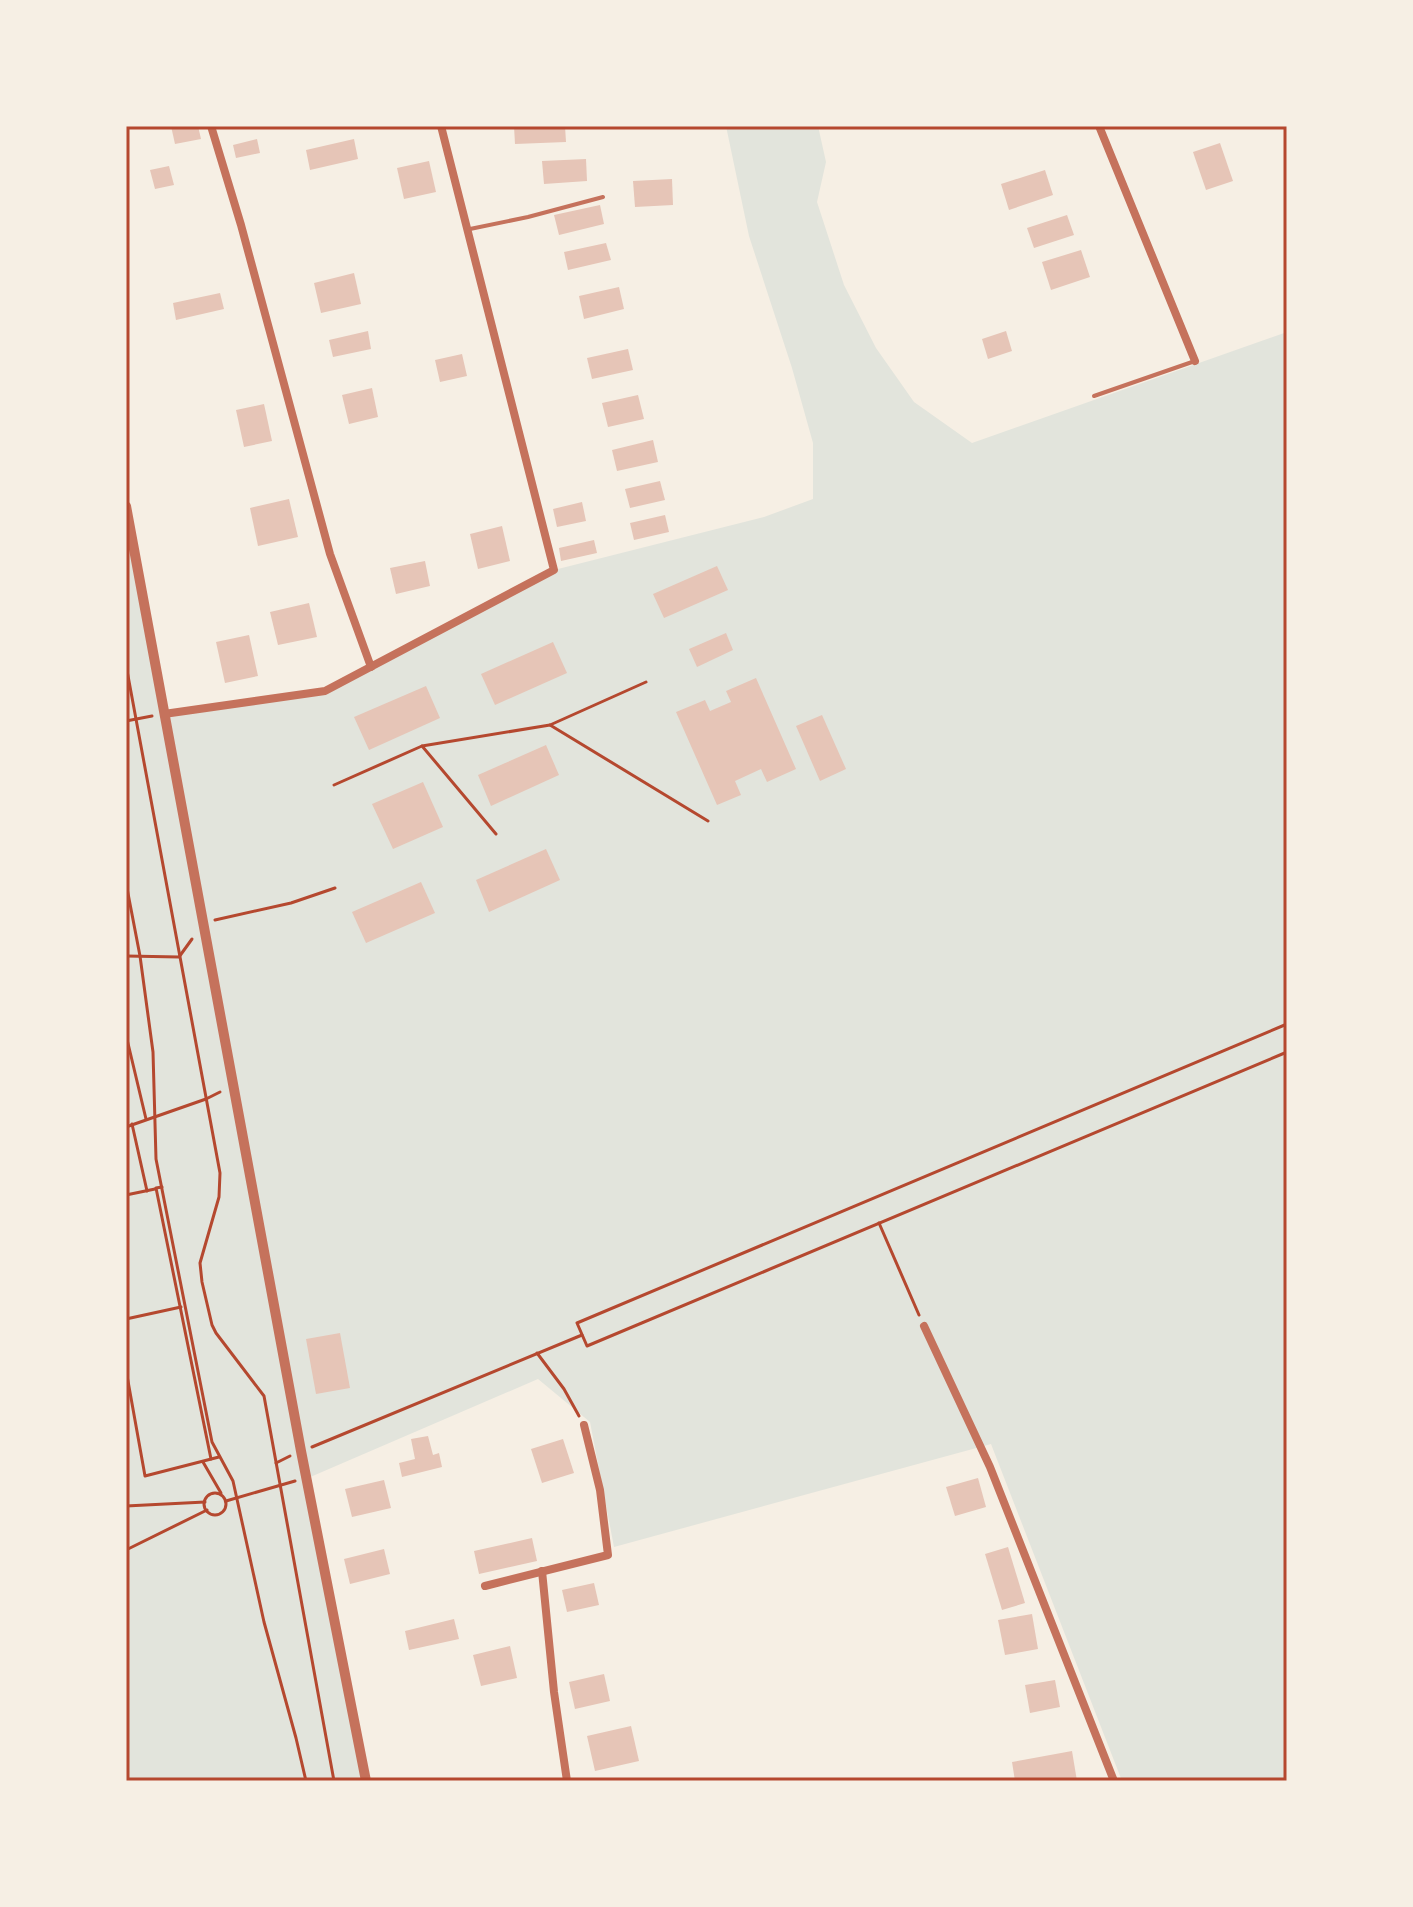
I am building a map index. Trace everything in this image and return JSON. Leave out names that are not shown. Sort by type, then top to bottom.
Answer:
[{"type":"street","points":[[211,126],[330,554],[371,667]]},
{"type":"street","points":[[164,714],[325,691],[554,570],[441,126]]},
{"type":"street","points":[[1099,126],[1195,361]]},
{"type":"street","points":[[126,506],[301,1451],[366,1781]]},
{"type":"street","points":[[924,1326],[990,1467],[1114,1781]]},
{"type":"street","points":[[485,1586],[608,1555],[600,1490],[584,1425]]},
{"type":"street","points":[[542,1571],[567,1781]]},
{"type":"lane","points":[[468,230],[603,197]]},
{"type":"lane","points":[[1094,396],[1195,361]]},
{"type":"path","points":[[126,665],[220,1173],[221,1187],[200,1263],[202,1282],[216,1333],[264,1396],[334,1781]]},
{"type":"path","points":[[334,785],[422,746],[550,725],[646,682]]},
{"type":"path","points":[[126,721],[136,719]]},
{"type":"path","points":[[550,725],[708,821]]},
{"type":"path","points":[[422,746],[496,834]]},
{"type":"path","points":[[126,883],[153,1052],[154,1143],[211,1459]]},
{"type":"path","points":[[179,957],[204,923],[291,903],[335,888]]},
{"type":"path","points":[[126,956],[179,957]]},
{"type":"path","points":[[1287,1024],[577,1323],[587,1346],[1287,1052]]},
{"type":"path","points":[[126,1035],[146,1119]]},
{"type":"path","points":[[126,1127],[206,1099],[234,1085]]},
{"type":"path","points":[[132,1124],[147,1191]]},
{"type":"path","points":[[126,1195],[162,1187]]},
{"type":"path","points":[[879,1223],[924,1326]]},
{"type":"path","points":[[126,1319],[183,1307]]},
{"type":"path","points":[[183,1307],[212,1442],[233,1481],[264,1622],[306,1781]]},
{"type":"path","points":[[276,1463],[582,1334]]},
{"type":"path","points":[[537,1353],[564,1389],[584,1425]]},
{"type":"path","points":[[126,1370],[145,1476],[219,1457]]},
{"type":"path","points":[[203,1462],[226,1501],[225,1508],[213,1515],[207,1510],[205,1502]]},
{"type":"path","points":[[226,1501],[307,1478]]},
{"type":"path","points":[[126,1506],[205,1502],[212,1494],[222,1495]]},
{"type":"path","points":[[126,1550],[207,1510]]},
{"type":"shaded area","points":[[726,126],[818,126],[826,162],[817,202],[844,285],[876,348],[914,402],[972,443],[1287,332],[1287,1781],[1122,1781],[991,1444],[614,1547],[590,1422],[538,1379],[308,1478],[366,1781],[127,1781],[126,506],[164,713],[325,691],[554,570],[764,517],[813,499],[813,443],[749,236]]},
{"type":"building","points":[[171,126],[198,126],[201,139],[175,144]]},
{"type":"building","points":[[514,126],[565,126],[566,142],[515,144]]},
{"type":"building","points":[[257,139],[260,153],[236,158],[233,145]]},
{"type":"building","points":[[354,139],[358,159],[310,170],[306,150]]},
{"type":"building","points":[[1220,143],[1233,181],[1206,190],[1193,152]]},
{"type":"building","points":[[586,159],[587,181],[544,184],[542,161]]},
{"type":"building","points":[[429,161],[436,192],[404,199],[397,168]]},
{"type":"building","points":[[169,166],[174,185],[155,189],[150,170]]},
{"type":"building","points":[[1045,170],[1053,195],[1009,210],[1001,184]]},
{"type":"building","points":[[672,179],[673,205],[635,207],[633,181]]},
{"type":"building","points":[[600,205],[604,224],[559,235],[554,215]]},
{"type":"building","points":[[1067,215],[1074,235],[1034,248],[1027,228]]},
{"type":"building","points":[[606,243],[611,260],[568,270],[564,252]]},
{"type":"building","points":[[1081,250],[1090,277],[1051,290],[1042,262]]},
{"type":"building","points":[[354,273],[361,304],[321,313],[314,283]]},
{"type":"building","points":[[619,287],[624,309],[584,319],[579,296]]},
{"type":"building","points":[[220,293],[224,309],[176,320],[173,303]]},
{"type":"building","points":[[368,331],[371,349],[333,357],[329,340]]},
{"type":"building","points":[[1006,331],[1012,351],[988,359],[982,339]]},
{"type":"building","points":[[628,349],[633,370],[592,379],[587,358]]},
{"type":"building","points":[[462,354],[467,376],[440,382],[435,360]]},
{"type":"building","points":[[372,388],[378,417],[349,424],[342,395]]},
{"type":"building","points":[[638,395],[644,419],[608,427],[602,403]]},
{"type":"building","points":[[264,404],[272,441],[244,447],[236,410]]},
{"type":"building","points":[[653,440],[658,462],[617,471],[612,450]]},
{"type":"building","points":[[660,481],[665,500],[630,508],[625,489]]},
{"type":"building","points":[[289,499],[298,537],[258,546],[250,508]]},
{"type":"building","points":[[582,502],[586,521],[557,527],[553,509]]},
{"type":"building","points":[[665,515],[669,532],[634,540],[630,523]]},
{"type":"building","points":[[502,526],[510,561],[478,569],[470,534]]},
{"type":"building","points":[[594,540],[597,553],[561,561],[559,548]]},
{"type":"building","points":[[425,561],[430,586],[396,594],[390,568]]},
{"type":"building","points":[[717,566],[728,590],[664,618],[653,594]]},
{"type":"building","points":[[309,603],[317,637],[278,645],[270,612]]},
{"type":"building","points":[[726,633],[733,650],[697,667],[689,649]]},
{"type":"building","points":[[249,635],[258,676],[225,683],[216,642]]},
{"type":"building","points":[[553,642],[567,673],[495,705],[481,674]]},
{"type":"building","points":[[756,678],[796,769],[767,782],[761,769],[735,781],[741,795],[717,805],[676,712],[705,700],[710,711],[731,702],[726,691]]},
{"type":"building","points":[[426,686],[440,718],[369,750],[354,717]]},
{"type":"building","points":[[822,715],[846,769],[820,781],[796,726]]},
{"type":"building","points":[[546,745],[559,775],[491,806],[478,775]]},
{"type":"building","points":[[423,782],[443,827],[393,849],[372,804]]},
{"type":"building","points":[[546,849],[560,880],[489,912],[476,880]]},
{"type":"building","points":[[421,882],[435,913],[366,943],[352,912]]},
{"type":"building","points":[[340,1333],[350,1388],[316,1394],[306,1339]]},
{"type":"building","points":[[428,1436],[433,1455],[439,1453],[442,1467],[402,1477],[399,1463],[415,1459],[411,1439]]},
{"type":"building","points":[[563,1439],[574,1473],[542,1483],[531,1449]]},
{"type":"building","points":[[978,1478],[986,1507],[955,1516],[946,1487]]},
{"type":"building","points":[[384,1480],[391,1508],[352,1517],[345,1489]]},
{"type":"building","points":[[532,1538],[537,1561],[479,1574],[474,1551]]},
{"type":"building","points":[[1008,1547],[1025,1603],[1002,1610],[985,1554]]},
{"type":"building","points":[[384,1549],[390,1574],[350,1584],[344,1559]]},
{"type":"building","points":[[594,1583],[599,1605],[567,1612],[562,1590]]},
{"type":"building","points":[[1032,1614],[1038,1649],[1005,1655],[998,1620]]},
{"type":"building","points":[[454,1619],[459,1639],[409,1650],[405,1631]]},
{"type":"building","points":[[510,1646],[517,1678],[481,1686],[473,1655]]},
{"type":"building","points":[[604,1674],[610,1701],[575,1709],[569,1682]]},
{"type":"building","points":[[1055,1680],[1060,1707],[1030,1713],[1025,1685]]},
{"type":"building","points":[[631,1726],[639,1761],[595,1771],[587,1736]]},
{"type":"building","points":[[1072,1751],[1077,1781],[1015,1781],[1012,1762]]}]
